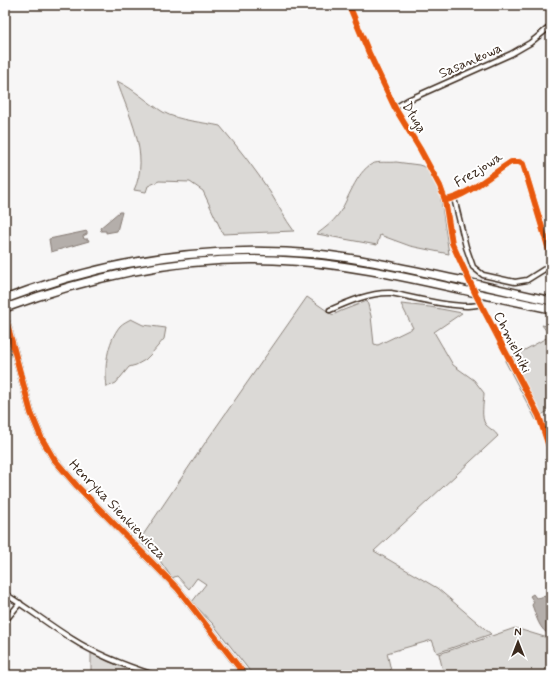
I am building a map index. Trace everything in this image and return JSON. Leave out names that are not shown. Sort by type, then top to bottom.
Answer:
[{"type":"highway","points":[[5,299],[32,289],[103,268],[165,257],[218,252],[279,252],[318,254],[379,263],[551,301]]},
{"type":"highway","points":[[5,308],[83,282],[123,273],[166,266],[222,261],[274,260],[308,262],[364,270],[551,309]]},
{"type":"street","name":"Długa","points":[[350,5],[369,53],[395,108],[442,191],[445,200],[452,243]]},
{"type":"street","name":"Sasankowa","points":[[395,108],[408,100],[516,52],[551,26]]},
{"type":"street","name":"Frezjowa","points":[[445,200],[454,198],[469,190],[511,162],[519,162],[523,164],[551,257]]},
{"type":"street","points":[[454,198],[466,247],[473,268],[483,275],[515,282],[527,280],[551,265]]},
{"type":"street","name":"Chmielniki","points":[[452,243],[467,277],[539,416],[551,453]]},
{"type":"street","points":[[330,310],[350,301],[383,293],[391,293],[459,306],[481,304]]},
{"type":"street","name":"Henryka Sienkiewicza","points":[[6,319],[31,413],[53,458],[76,486],[178,589],[245,675]]},
{"type":"street","points":[[5,594],[86,648],[154,675]]},
{"type":"street","points":[[5,621],[20,603]]},
{"type":"shaded area","points":[[117,81],[169,115],[220,126],[240,150],[270,192],[294,231],[223,234],[203,191],[190,182],[159,181],[148,186],[146,192],[134,190],[139,177],[139,149],[132,121]]},
{"type":"shaded area","points":[[396,162],[419,165],[428,168],[440,193],[449,254],[410,246],[380,235],[377,245],[317,234],[331,223],[338,215],[361,173],[366,168],[374,163]]},
{"type":"shaded area","points":[[119,212],[122,212],[117,231],[106,233],[106,231],[101,231],[100,228]]},
{"type":"shaded area","points":[[87,231],[87,234],[83,236],[84,239],[88,239],[89,241],[51,252],[49,239]]},
{"type":"shaded area","points":[[307,297],[333,315],[367,301],[371,316],[374,344],[378,345],[413,328],[401,304],[430,307],[462,313],[434,332],[453,365],[474,380],[484,393],[484,422],[498,436],[374,551],[437,588],[491,634],[437,653],[432,640],[387,653],[392,675],[253,675],[213,624],[192,602],[206,584],[197,578],[189,589],[177,576],[172,578],[158,558],[139,541],[205,443]]},
{"type":"shaded area","points":[[131,319],[143,325],[166,328],[164,339],[145,360],[129,367],[116,383],[107,387],[106,364],[109,347],[120,326]]},
{"type":"shaded area","points":[[542,325],[551,327],[551,409],[536,420],[505,361],[550,336]]},
{"type":"shaded area","points":[[533,594],[536,598],[551,595],[551,635],[544,630],[538,622],[532,605],[534,602],[530,596]]},
{"type":"shaded area","points":[[515,628],[551,639],[550,675],[444,675],[439,654]]},
{"type":"shaded area","points":[[91,653],[109,662],[146,675],[91,675]]},
{"type":"cycle path","points":[[349,5],[369,53],[395,108],[440,186],[445,200],[452,243],[476,295],[539,416],[551,453]]},
{"type":"cycle path","points":[[445,200],[461,195],[470,190],[511,162],[519,162],[523,164],[551,257]]},
{"type":"cycle path","points":[[5,316],[31,413],[41,437],[53,458],[77,486],[178,589],[245,675]]}]
